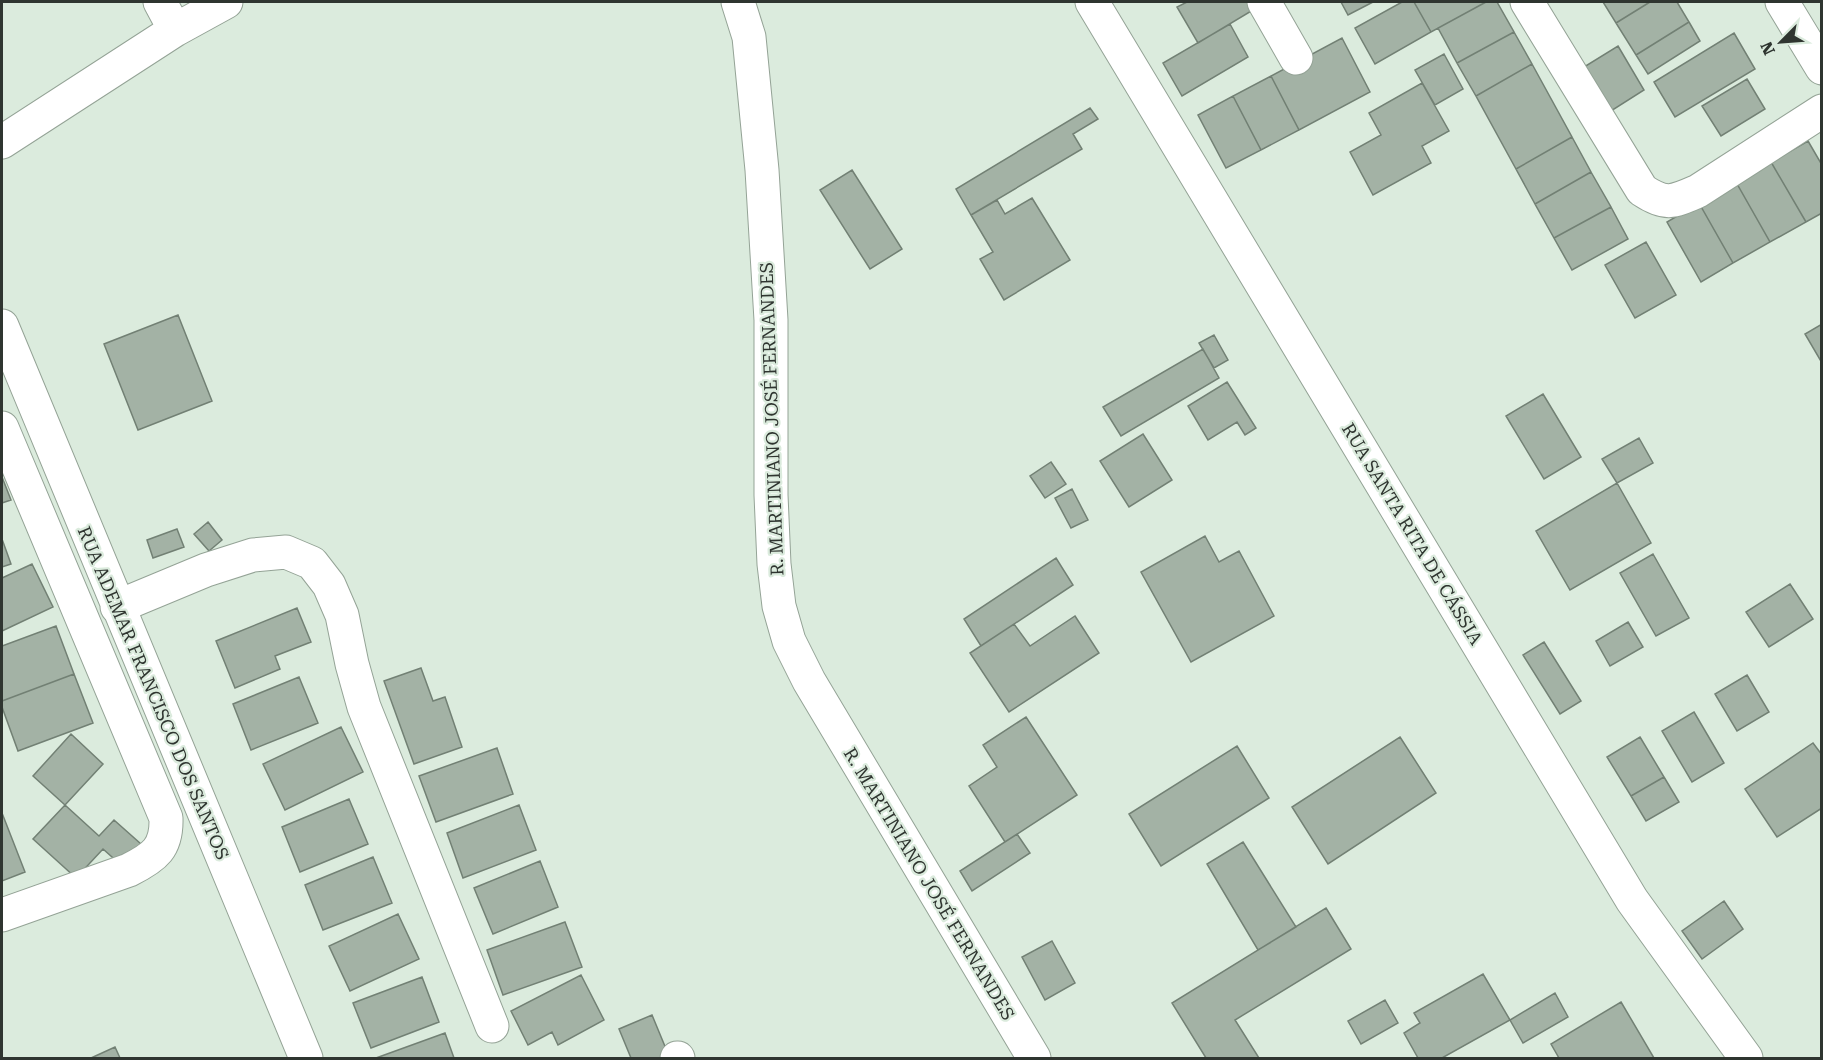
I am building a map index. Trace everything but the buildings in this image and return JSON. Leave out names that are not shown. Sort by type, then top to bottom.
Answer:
[{"type":"street","points":[[160,2],[175,30]]},
{"type":"street","points":[[2,142],[175,30],[226,2]]},
{"type":"street","name":"R. MARTINIANO JOSÉ FERNANDES","points":[[738,2],[749,37],[762,170],[771,320],[774,564],[779,606],[789,642],[809,681],[1034,1059]]},
{"type":"street","name":"RUA SANTA RITA DE CÁSSIA","points":[[1092,2],[1632,900],[1746,1059]]},
{"type":"street","points":[[1264,2],[1296,58]]},
{"type":"street","points":[[1527,2],[1642,190],[1658,201],[1676,200],[1698,191],[1821,111]]},
{"type":"street","points":[[1782,2],[1821,68]]},
{"type":"street","name":"RUA ADEMAR FRANCISCO DOS SANTOS","points":[[2,326],[306,1059]]},
{"type":"street","points":[[2,428],[166,818],[167,836],[158,851],[129,870],[2,915]]},
{"type":"street","points":[[117,607],[206,570],[253,555],[286,552],[312,563],[329,585],[342,615],[364,707],[492,1026]]}]
